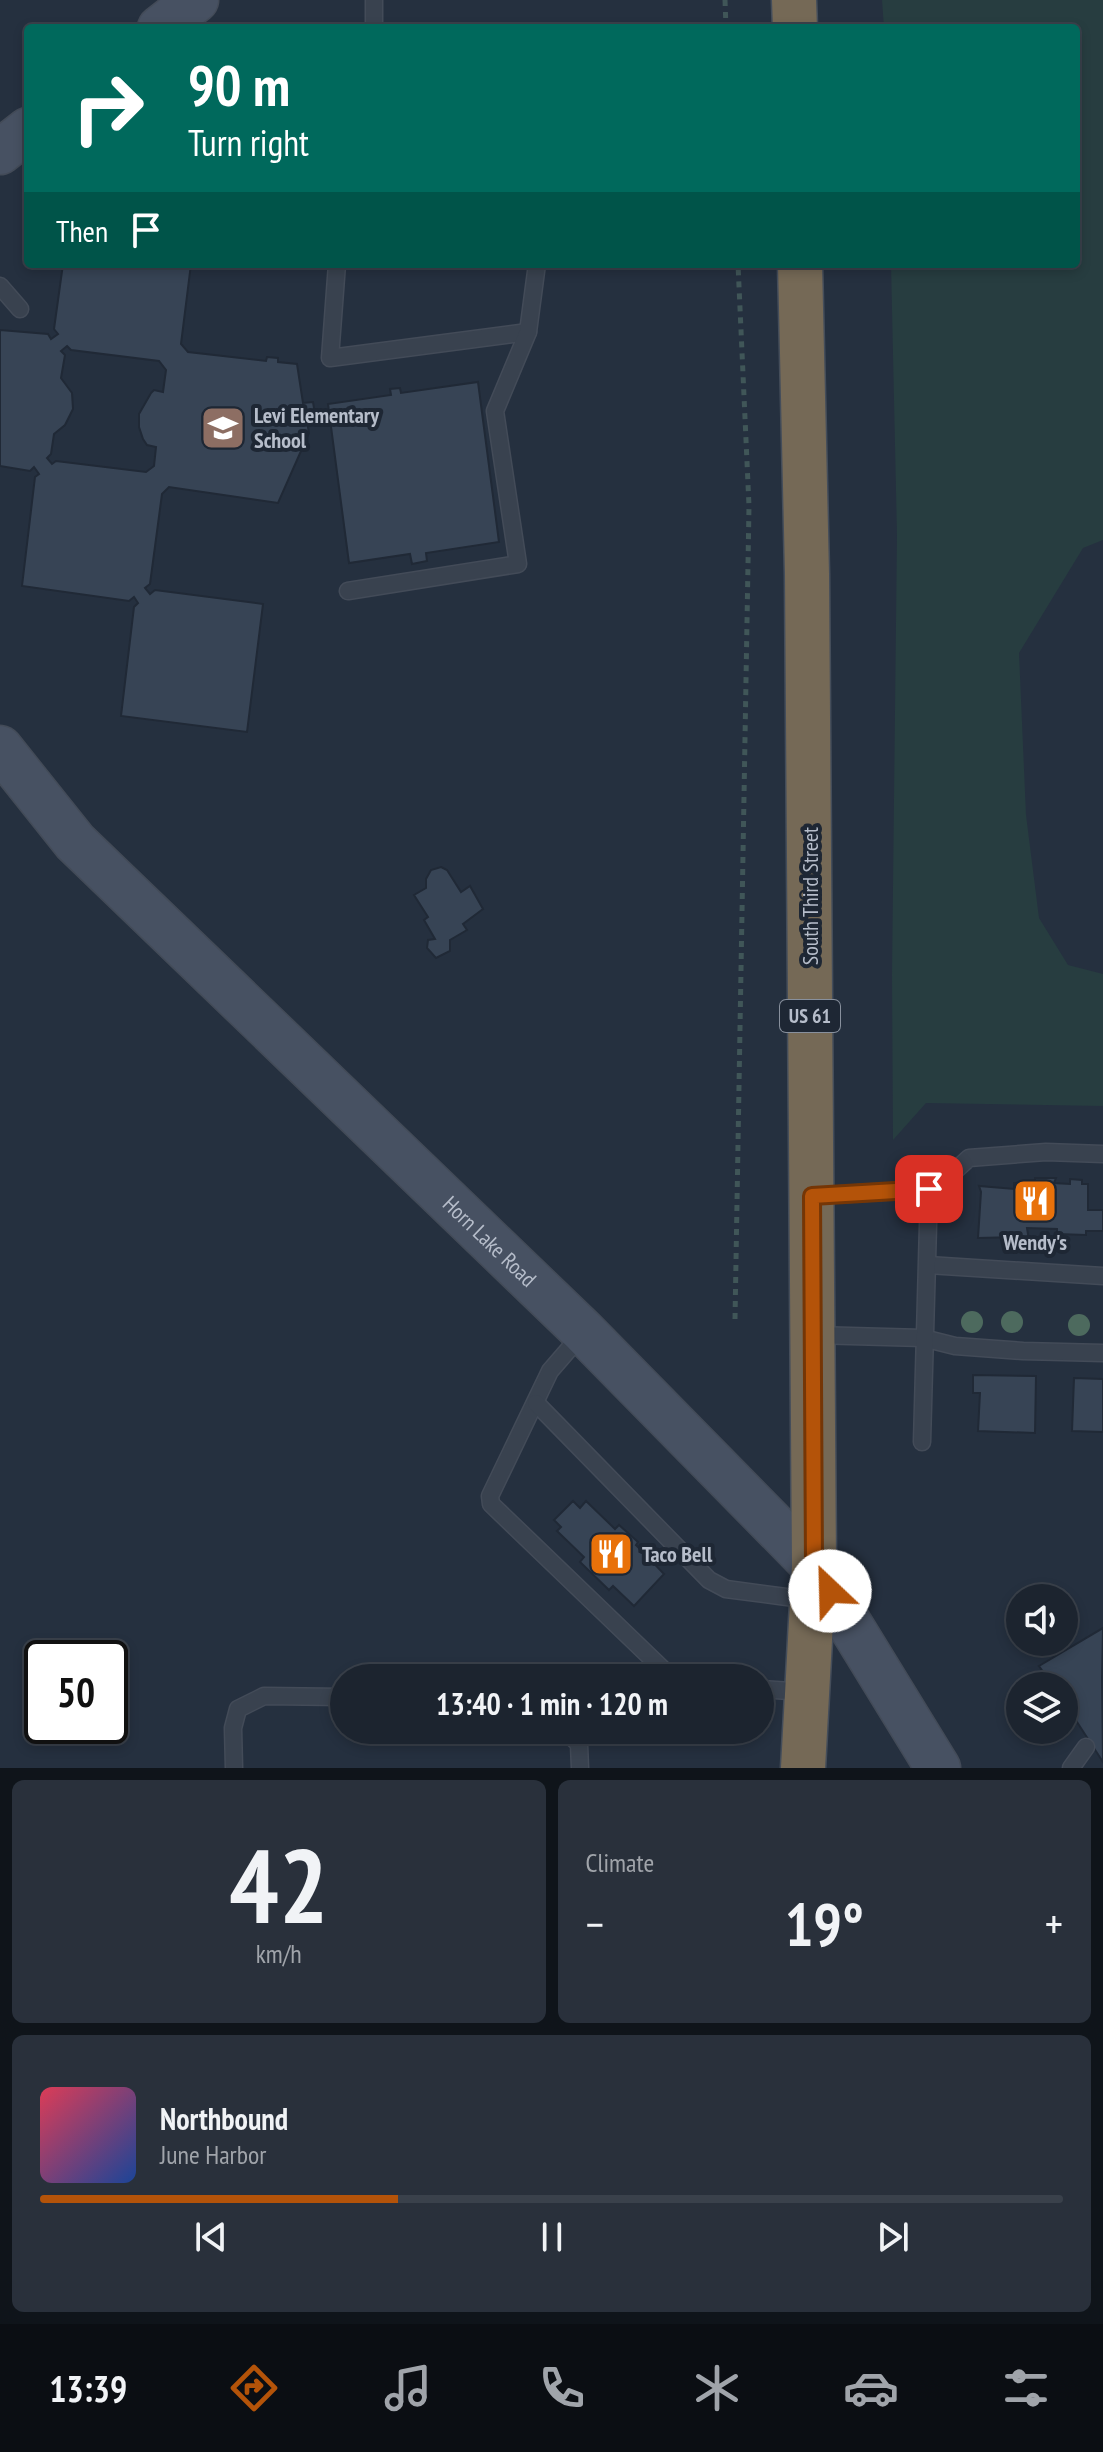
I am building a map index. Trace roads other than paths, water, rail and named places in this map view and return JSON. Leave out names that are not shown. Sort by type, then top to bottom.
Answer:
[{"type":"highway","points":[[794,0],[795,24]]},
{"type":"highway","name":"South Third Street","points":[[800,268],[807,574],[813,1335],[813,1583],[803,1768]]},
{"type":"main road","points":[[0,152],[24,133]]},
{"type":"main road","name":"Horn Lake Road","points":[[0,748],[75,842],[584,1332],[813,1583],[938,1768]]},
{"type":"lane","points":[[374,0],[374,24]]},
{"type":"lane","points":[[337,268],[330,358],[528,332]]},
{"type":"lane","points":[[348,591],[518,564],[495,411],[528,332],[536,268]]},
{"type":"lane","points":[[0,286],[20,309]]},
{"type":"lane","points":[[812,1196],[929,1189],[946,1179],[969,1158],[1046,1152],[1103,1154]]},
{"type":"lane","points":[[922,1442],[929,1189]]},
{"type":"lane","points":[[928,1265],[1103,1276]]},
{"type":"lane","points":[[584,1332],[550,1371],[490,1496],[491,1504],[657,1664]]},
{"type":"lane","points":[[813,1335],[923,1338],[969,1347],[1103,1353]]},
{"type":"lane","points":[[536,1403],[709,1580],[726,1589],[813,1583]]},
{"type":"lane","points":[[774,1690],[807,1692]]},
{"type":"lane","points":[[234,1768],[233,1728],[238,1709],[264,1696],[330,1697]]},
{"type":"lane","points":[[579,1744],[580,1768]]},
{"type":"lane","points":[[1071,1768],[1086,1747]]},
{"type":"place","name":"Levi Elementary School","points":[[223,428]]},
{"type":"place","name":"Wendy's","points":[[1035,1201]]},
{"type":"place","name":"Taco Bell","points":[[611,1554]]}]
